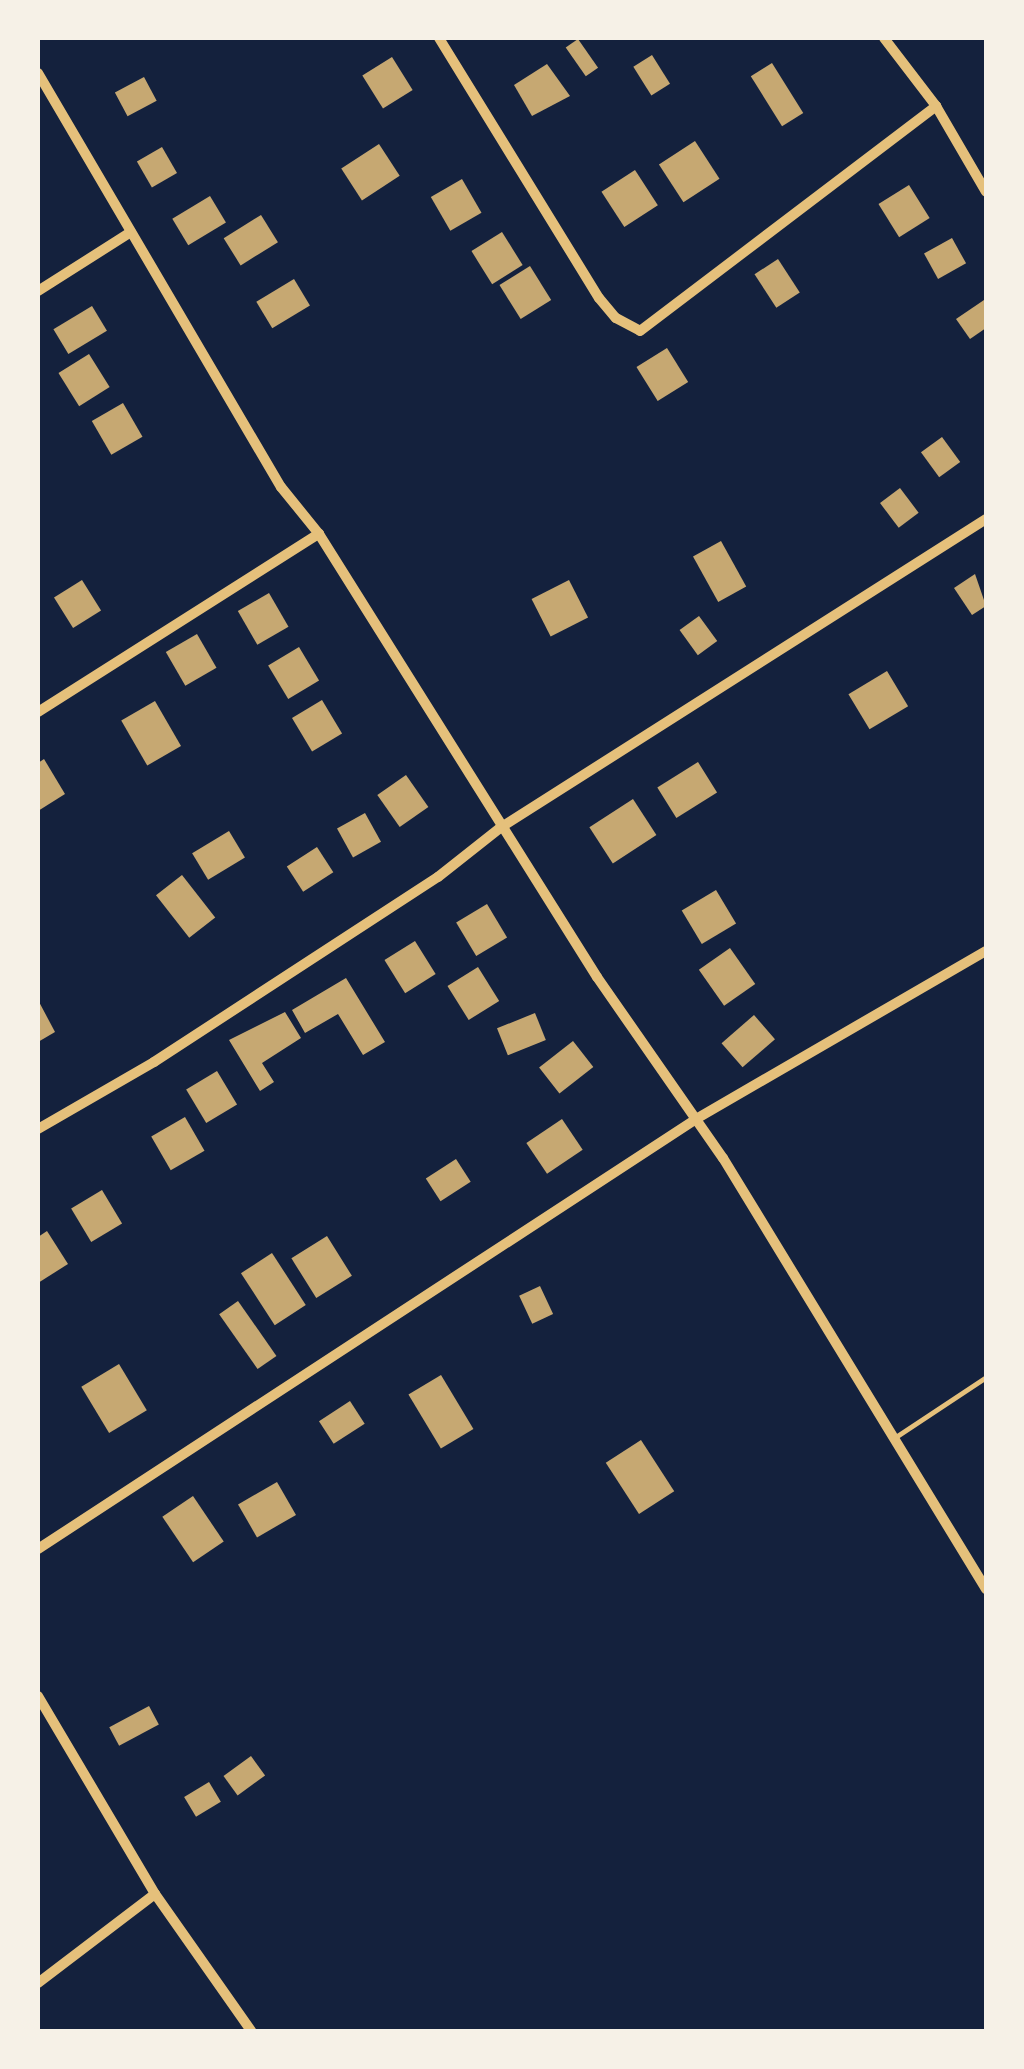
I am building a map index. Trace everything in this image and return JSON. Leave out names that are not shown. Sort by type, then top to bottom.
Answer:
[{"type":"street","points":[[439,38],[599,298],[616,318],[640,331],[936,106]]},
{"type":"street","points":[[884,38],[936,106],[986,192]]},
{"type":"street","points":[[38,74],[281,488],[319,534],[500,828],[696,1119],[986,1589]]},
{"type":"street","points":[[38,291],[131,232]]},
{"type":"street","points":[[38,1129],[171,1051],[438,877],[500,828],[986,519]]},
{"type":"street","points":[[38,712],[319,534]]},
{"type":"street","points":[[38,1549],[696,1119],[986,951]]},
{"type":"street","points":[[38,1696],[155,1894],[252,2032]]},
{"type":"street","points":[[38,1983],[155,1894]]},
{"type":"lane","points":[[894,1438],[986,1376]]},
{"type":"building","points":[[578,39],[598,68],[586,76],[566,48]]},
{"type":"building","points":[[652,55],[670,84],[651,95],[633,67]]},
{"type":"building","points":[[392,57],[413,90],[383,109],[362,76]]},
{"type":"building","points":[[772,63],[803,113],[782,126],[751,76]]},
{"type":"building","points":[[547,64],[570,96],[532,116],[514,85]]},
{"type":"building","points":[[144,77],[157,101],[128,116],[115,92]]},
{"type":"building","points":[[695,141],[720,179],[683,202],[659,164]]},
{"type":"building","points":[[379,144],[400,176],[362,200],[341,169]]},
{"type":"building","points":[[162,147],[177,173],[152,187],[137,162]]},
{"type":"building","points":[[635,170],[658,205],[624,227],[601,192]]},
{"type":"building","points":[[462,179],[482,213],[450,231],[431,197]]},
{"type":"building","points":[[909,185],[930,218],[899,237],[878,204]]},
{"type":"building","points":[[210,196],[226,223],[188,245],[172,219]]},
{"type":"building","points":[[261,215],[278,242],[241,265],[224,238]]},
{"type":"building","points":[[502,232],[523,265],[492,284],[471,251]]},
{"type":"building","points":[[952,238],[966,263],[938,279],[924,254]]},
{"type":"building","points":[[778,259],[800,293],[776,308],[755,274]]},
{"type":"building","points":[[530,266],[551,300],[521,319],[499,285]]},
{"type":"building","points":[[294,279],[310,306],[272,328],[256,302]]},
{"type":"building","points":[[984,300],[986,328],[970,339],[956,319]]},
{"type":"building","points":[[92,306],[107,331],[68,354],[53,329]]},
{"type":"building","points":[[667,348],[688,382],[658,401],[636,367]]},
{"type":"building","points":[[89,354],[110,387],[79,406],[58,373]]},
{"type":"building","points":[[123,403],[142,437],[111,455],[92,421]]},
{"type":"building","points":[[942,437],[960,462],[939,477],[921,452]]},
{"type":"building","points":[[900,488],[919,513],[899,528],[880,503]]},
{"type":"building","points":[[721,541],[746,586],[718,602],[693,557]]},
{"type":"building","points":[[975,574],[986,606],[972,615],[954,588]]},
{"type":"building","points":[[82,580],[101,611],[73,628],[54,597]]},
{"type":"building","points":[[569,580],[588,617],[551,636],[532,599]]},
{"type":"building","points":[[269,593],[288,627],[257,645],[238,611]]},
{"type":"building","points":[[699,616],[717,641],[698,655],[680,630]]},
{"type":"building","points":[[197,634],[216,668],[185,686],[166,652]]},
{"type":"building","points":[[299,647],[319,680],[288,699],[268,666]]},
{"type":"building","points":[[887,671],[908,706],[870,729],[848,694]]},
{"type":"building","points":[[322,700],[342,733],[312,751],[292,718]]},
{"type":"building","points":[[155,701],[181,746],[147,766],[121,720]]},
{"type":"building","points":[[44,759],[65,794],[38,811],[38,763]]},
{"type":"building","points":[[698,762],[717,793],[676,818],[657,787]]},
{"type":"building","points":[[406,775],[428,807],[400,827],[377,795]]},
{"type":"building","points":[[633,799],[656,835],[613,863],[589,827]]},
{"type":"building","points":[[365,813],[381,842],[353,857],[337,829]]},
{"type":"building","points":[[229,831],[245,858],[208,880],[192,853]]},
{"type":"building","points":[[317,847],[333,872],[303,892],[287,867]]},
{"type":"building","points":[[182,875],[215,918],[189,938],[156,895]]},
{"type":"building","points":[[716,890],[736,923],[702,944],[682,911]]},
{"type":"building","points":[[487,904],[507,937],[476,956],[456,923]]},
{"type":"building","points":[[415,941],[436,974],[405,993],[384,960]]},
{"type":"building","points":[[730,948],[755,984],[724,1006],[699,970]]},
{"type":"building","points":[[478,967],[499,1001],[469,1020],[447,986]]},
{"type":"building","points":[[346,978],[385,1042],[363,1055],[338,1014],[305,1033],[292,1010]]},
{"type":"building","points":[[38,1000],[55,1032],[38,1042]]},
{"type":"building","points":[[285,1012],[301,1038],[262,1063],[274,1082],[260,1091],[229,1040]]},
{"type":"building","points":[[535,1013],[546,1040],[508,1055],[497,1028]]},
{"type":"building","points":[[754,1015],[775,1039],[743,1067],[722,1043]]},
{"type":"building","points":[[573,1041],[593,1067],[559,1093],[539,1067]]},
{"type":"building","points":[[217,1071],[237,1104],[206,1123],[186,1090]]},
{"type":"building","points":[[185,1117],[204,1151],[171,1170],[151,1136]]},
{"type":"building","points":[[562,1119],[583,1150],[547,1174],[526,1143]]},
{"type":"building","points":[[456,1159],[471,1182],[441,1201],[426,1179]]},
{"type":"building","points":[[102,1190],[122,1223],[91,1242],[71,1209]]},
{"type":"building","points":[[47,1231],[68,1264],[38,1283],[38,1237]]},
{"type":"building","points":[[327,1236],[352,1276],[316,1298],[291,1258]]},
{"type":"building","points":[[272,1253],[306,1305],[275,1325],[241,1273]]},
{"type":"building","points":[[540,1286],[553,1314],[532,1324],[519,1296]]},
{"type":"building","points":[[238,1301],[276,1356],[258,1369],[219,1314]]},
{"type":"building","points":[[119,1364],[147,1410],[109,1433],[81,1387]]},
{"type":"building","points":[[441,1375],[473,1429],[441,1449],[408,1395]]},
{"type":"building","points":[[350,1401],[365,1424],[334,1444],[319,1421]]},
{"type":"building","points":[[641,1440],[674,1491],[639,1514],[606,1463]]},
{"type":"building","points":[[277,1482],[296,1515],[257,1537],[238,1504]]},
{"type":"building","points":[[193,1496],[224,1542],[193,1562],[162,1517]]},
{"type":"building","points":[[149,1706],[159,1725],[119,1746],[109,1727]]},
{"type":"building","points":[[251,1756],[265,1775],[238,1795],[223,1776]]},
{"type":"building","points":[[209,1782],[221,1802],[196,1817],[184,1797]]}]
